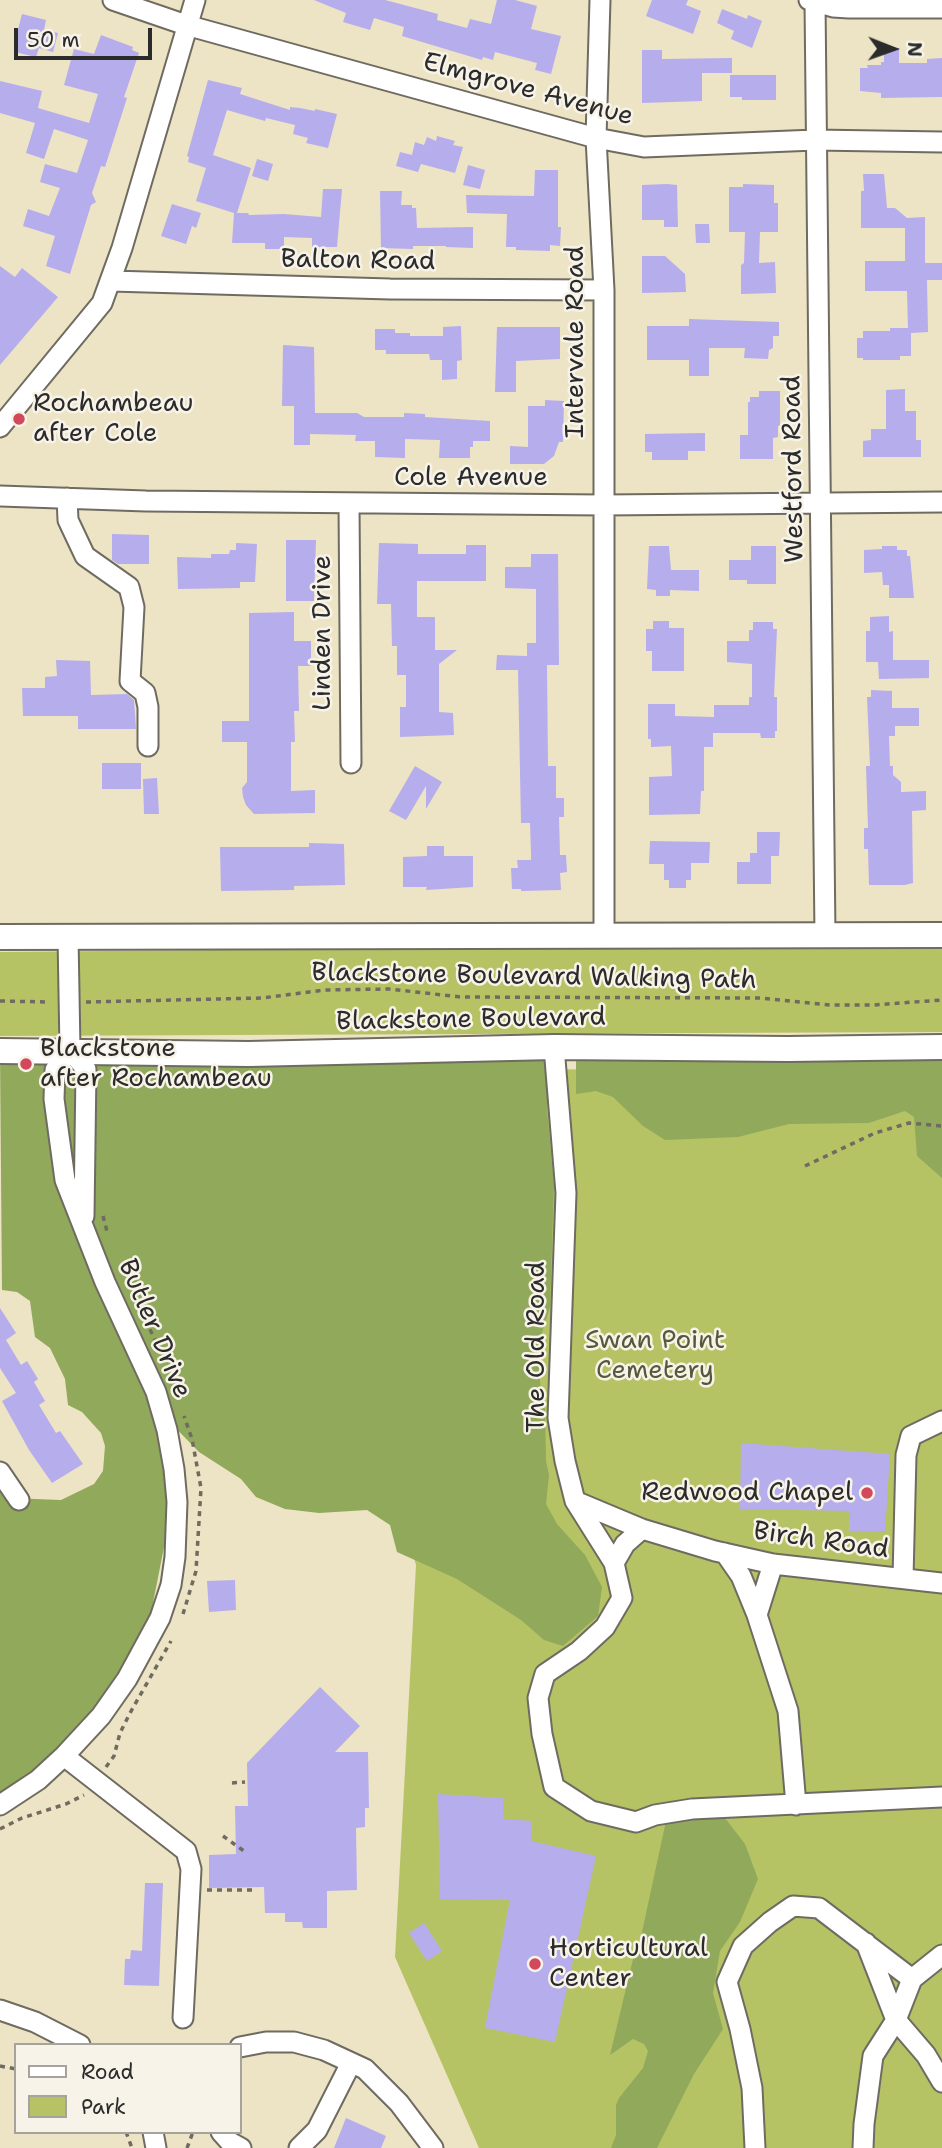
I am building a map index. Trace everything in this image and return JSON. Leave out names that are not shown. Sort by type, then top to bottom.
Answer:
[{"type":"main road","points":[[0,937],[942,935]]},
{"type":"main road","name":"Blackstone Boulevard","points":[[0,1051],[249,1054],[554,1047],[942,1047]]},
{"type":"street","name":"Elmgrove Avenue","points":[[113,0],[186,25],[596,138],[644,147],[815,139],[942,142]]},
{"type":"street","points":[[0,427],[102,303],[111,281],[195,0]]},
{"type":"street","name":"Intervale Road","points":[[600,0],[596,138],[604,290],[604,936]]},
{"type":"street","points":[[812,1],[849,8],[942,8]]},
{"type":"street","name":"Westford Road","points":[[812,1],[825,936]]},
{"type":"street","name":"Balton Road","points":[[111,281],[390,289],[604,290]]},
{"type":"street","name":"Cole Avenue","points":[[0,496],[349,504],[942,502]]},
{"type":"street","points":[[67,498],[68,520],[85,556],[129,587],[134,607],[130,681],[145,693],[148,706],[148,746]]},
{"type":"street","name":"Linden Drive","points":[[349,504],[351,763]]},
{"type":"street","name":"Butler Drive","points":[[68,936],[70,1050],[86,1069],[83,1230]]},
{"type":"street","name":"The Old Road","points":[[554,1047],[566,1193],[558,1418],[575,1501],[614,1563],[622,1598],[605,1627],[579,1651],[545,1674],[538,1698],[542,1734],[554,1787],[591,1811],[636,1822],[655,1815],[692,1809],[942,1797]]},
{"type":"street","name":"Butler Drive","points":[[0,1805],[38,1780],[101,1716],[127,1679],[160,1618],[171,1585],[177,1514],[174,1469],[167,1430],[156,1392],[105,1282],[65,1180],[54,1100],[55,1070],[70,1050]]},
{"type":"street","points":[[903,1578],[906,1455],[911,1436],[942,1421]]},
{"type":"street","points":[[0,1472],[19,1500]]},
{"type":"street","name":"Birch Road","points":[[575,1501],[642,1529],[773,1564],[942,1583]]},
{"type":"street","points":[[614,1563],[625,1544],[642,1529]]},
{"type":"street","points":[[725,1553],[741,1576],[757,1615],[788,1711],[796,1805]]},
{"type":"street","points":[[757,1615],[773,1564]]},
{"type":"street","points":[[64,1756],[186,1852],[191,1869],[183,2018]]},
{"type":"street","points":[[754,2148],[752,2088],[727,1982],[743,1946],[793,1906],[819,1908],[912,1979]]},
{"type":"street","points":[[865,1941],[896,2020],[926,2055],[942,2082]]},
{"type":"street","points":[[863,2148],[863,2124],[873,2056],[896,2020],[912,1979],[942,1955]]},
{"type":"street","points":[[0,2010],[35,2022],[76,2043]]},
{"type":"street","points":[[242,2047],[265,2042],[294,2042],[324,2050],[365,2069],[399,2103],[433,2148]]},
{"type":"street","points":[[299,2148],[317,2130],[351,2063]]},
{"type":"street","points":[[223,2134],[241,2148]]},
{"type":"path","name":"Blackstone Boulevard Walking Path","points":[[0,1001],[68,1003],[262,998],[326,990],[389,989],[461,997],[761,998],[830,1005],[942,1000]]},
{"type":"path","points":[[805,1166],[887,1129],[909,1123],[942,1126]]},
{"type":"path","points":[[102,1205],[110,1241]]},
{"type":"path","points":[[124,1275],[169,1372]]},
{"type":"path","points":[[180,1405],[192,1439],[201,1488],[195,1571],[181,1619]]},
{"type":"path","points":[[0,1829],[22,1818],[81,1798],[114,1756],[120,1733],[176,1630]]},
{"type":"path","points":[[232,1783],[245,1782]]},
{"type":"path","points":[[223,1836],[244,1851]]},
{"type":"path","points":[[205,1890],[257,1890]]},
{"type":"green space","points":[[942,943],[942,1032],[0,1036],[0,952]]},
{"type":"green space","points":[[547,1051],[547,1109],[554,1185],[550,1307],[540,1339],[540,1382],[545,1409],[546,1461],[549,1475],[546,1504],[557,1524],[585,1555],[602,1587],[598,1616],[563,1646],[544,1640],[521,1620],[457,1579],[397,1552],[390,1525],[367,1510],[319,1513],[285,1509],[256,1497],[241,1479],[199,1452],[159,1411],[168,1527],[147,1633],[93,1721],[0,1807],[0,1485],[9,1498],[61,1500],[94,1484],[103,1471],[105,1446],[101,1433],[82,1412],[68,1405],[65,1379],[50,1348],[35,1337],[30,1301],[17,1292],[2,1290],[0,1052]]},
{"type":"green space","points":[[942,1051],[942,1178],[917,1156],[914,1117],[905,1111],[869,1123],[789,1124],[738,1137],[665,1140],[643,1126],[613,1097],[596,1091],[576,1094],[576,1052]]},
{"type":"green space","name":"Swan Point Cemetery","points":[[942,1066],[942,2148],[479,2148],[395,1957],[416,1565],[277,1072]]},
{"type":"green space","points":[[679,1817],[725,1818],[745,1844],[758,1879],[740,1922],[720,1951],[713,1993],[723,2029],[694,2074],[657,2148],[611,2148],[616,2135],[616,2105],[643,2068],[648,2051],[644,2044],[633,2039],[610,2055],[642,1932],[666,1821]]},
{"type":"building","points":[[314,0],[385,0],[438,14],[437,20],[467,28],[470,19],[491,24],[497,0],[515,0],[537,6],[531,29],[561,36],[551,74],[535,70],[537,63],[495,52],[493,60],[483,57],[482,60],[402,36],[404,27],[374,18],[370,30],[343,22],[346,13]]},
{"type":"building","points":[[652,0],[688,0],[686,5],[701,11],[693,34],[646,16]]},
{"type":"building","points":[[722,9],[747,19],[748,15],[762,21],[752,48],[731,39],[734,31],[717,23]]},
{"type":"building","points":[[22,14],[46,20],[44,30],[58,33],[53,52],[39,48],[36,57],[15,52],[17,45],[14,45]]},
{"type":"building","points":[[101,35],[133,47],[132,50],[139,53],[105,167],[101,166],[92,193],[96,202],[91,205],[70,274],[46,266],[55,236],[23,226],[28,209],[49,216],[60,188],[40,182],[45,164],[77,173],[88,140],[54,129],[44,159],[26,153],[35,123],[0,113],[0,81],[42,91],[38,108],[89,123],[98,94],[64,85],[74,49],[94,54]]},
{"type":"building","points":[[884,48],[899,48],[899,63],[927,63],[927,59],[942,58],[942,97],[881,98],[881,93],[860,91],[860,68],[881,65],[881,62],[884,62]]},
{"type":"building","points":[[642,50],[662,50],[662,59],[732,58],[732,73],[702,73],[702,101],[642,103]]},
{"type":"building","points":[[730,75],[776,75],[776,100],[742,100],[742,97],[730,97]]},
{"type":"building","points":[[208,80],[242,88],[240,94],[290,110],[290,107],[315,109],[337,114],[328,148],[306,143],[308,138],[293,134],[295,125],[266,118],[265,121],[227,110],[213,155],[251,168],[237,213],[321,217],[323,189],[342,189],[337,247],[312,247],[312,238],[284,237],[284,249],[265,249],[265,243],[232,243],[234,213],[196,201],[206,168],[188,162],[187,156]]},
{"type":"building","points":[[437,136],[455,141],[453,145],[463,147],[455,173],[421,164],[418,172],[396,166],[400,152],[412,155],[415,142],[424,145],[427,137],[436,141]]},
{"type":"building","points":[[257,159],[273,164],[268,181],[252,176]]},
{"type":"building","points":[[468,165],[485,170],[480,189],[463,185]]},
{"type":"building","points":[[535,170],[558,170],[560,246],[550,245],[550,251],[506,247],[507,214],[467,213],[466,195],[534,196]]},
{"type":"building","points":[[863,174],[884,174],[887,208],[895,208],[907,218],[925,217],[925,263],[942,263],[942,280],[927,280],[928,332],[911,333],[911,356],[900,356],[900,360],[857,358],[857,338],[863,338],[863,331],[908,328],[907,291],[865,291],[865,261],[905,261],[905,228],[861,228]]},
{"type":"building","points":[[743,184],[774,185],[774,203],[778,203],[778,232],[760,232],[759,263],[775,262],[776,293],[741,294],[745,232],[729,232],[729,187],[743,187]]},
{"type":"building","points":[[642,185],[677,185],[678,227],[664,227],[664,220],[642,220]]},
{"type":"building","points":[[380,191],[402,191],[401,205],[412,205],[412,208],[416,208],[417,228],[473,227],[473,248],[381,248]]},
{"type":"building","points":[[172,204],[201,213],[196,228],[192,226],[186,244],[161,236]]},
{"type":"building","points":[[695,224],[709,224],[710,243],[696,243]]},
{"type":"building","points":[[642,256],[665,256],[685,274],[686,292],[642,293]]},
{"type":"building","points":[[0,266],[15,277],[22,268],[58,297],[0,365]]},
{"type":"building","points":[[689,319],[779,322],[779,336],[773,336],[773,348],[769,350],[768,359],[744,358],[745,348],[709,348],[709,376],[689,376],[689,360],[647,360],[647,326],[689,326]]},
{"type":"building","points":[[461,326],[462,360],[457,361],[457,379],[442,380],[442,360],[430,360],[429,354],[386,354],[386,350],[375,350],[375,329],[395,329],[395,333],[410,333],[410,336],[443,336],[443,327]]},
{"type":"building","points":[[497,327],[560,327],[560,359],[516,361],[516,392],[495,392]]},
{"type":"building","points":[[283,345],[314,347],[315,413],[404,417],[404,413],[490,421],[490,441],[473,441],[470,458],[439,458],[440,440],[405,439],[405,458],[375,457],[375,441],[355,441],[356,435],[310,434],[310,445],[294,445],[294,406],[282,406]]},
{"type":"building","points":[[905,389],[905,411],[916,411],[916,440],[921,440],[921,457],[863,457],[863,441],[871,440],[871,429],[886,429],[886,390]]},
{"type":"building","points":[[759,391],[780,391],[780,426],[778,437],[773,438],[773,459],[740,459],[740,435],[748,435],[748,402],[750,397],[759,397]]},
{"type":"building","points":[[545,400],[564,401],[563,442],[559,442],[554,456],[544,464],[510,464],[510,446],[528,447],[528,406],[545,406]]},
{"type":"building","points":[[705,433],[705,451],[688,451],[688,460],[652,460],[652,452],[645,452],[645,434]]},
{"type":"building","points":[[112,534],[149,535],[149,564],[118,564],[112,560]]},
{"type":"building","points":[[286,540],[316,540],[314,601],[286,601]]},
{"type":"building","points":[[236,543],[257,544],[255,582],[240,582],[240,588],[178,589],[177,557],[211,558],[211,554],[229,554],[230,550],[236,550]]},
{"type":"building","points":[[379,543],[418,544],[418,554],[466,554],[466,545],[486,545],[486,581],[417,581],[417,617],[435,617],[435,650],[457,650],[439,664],[439,712],[453,713],[454,735],[400,737],[400,707],[406,707],[406,675],[397,675],[397,646],[392,646],[391,604],[377,604]]},
{"type":"building","points":[[649,546],[669,546],[671,570],[699,570],[699,591],[670,590],[670,596],[656,596],[656,590],[647,589]]},
{"type":"building","points":[[751,546],[776,546],[776,584],[747,584],[747,580],[729,580],[729,560],[751,560]]},
{"type":"building","points":[[882,546],[897,546],[897,550],[907,550],[907,556],[910,556],[914,598],[889,598],[889,585],[883,585],[882,572],[864,573],[864,550],[882,549]]},
{"type":"building","points":[[531,554],[558,554],[559,665],[547,665],[548,766],[556,766],[556,798],[564,798],[564,817],[559,817],[560,855],[566,855],[567,872],[560,873],[561,890],[512,889],[511,868],[518,868],[517,860],[531,860],[530,823],[521,823],[518,670],[496,670],[497,655],[527,656],[527,643],[536,643],[536,589],[505,588],[505,567],[531,567]]},
{"type":"building","points":[[294,612],[294,641],[311,641],[311,666],[298,666],[299,711],[294,711],[295,742],[291,742],[291,791],[315,790],[315,813],[254,814],[246,805],[242,788],[247,782],[247,742],[222,742],[222,721],[249,721],[249,613]]},
{"type":"building","points":[[889,616],[889,632],[893,631],[893,660],[929,660],[929,678],[879,679],[878,662],[866,662],[866,631],[870,631],[870,617]]},
{"type":"building","points":[[653,621],[669,621],[669,628],[684,628],[684,671],[652,671],[652,651],[646,651],[646,629],[653,629]]},
{"type":"building","points":[[753,622],[773,622],[773,629],[777,629],[775,738],[761,738],[760,733],[713,733],[713,747],[704,747],[704,791],[701,791],[700,814],[649,815],[649,777],[672,776],[671,746],[651,747],[651,739],[648,739],[648,704],[675,704],[675,716],[714,717],[714,705],[749,705],[749,697],[752,697],[752,664],[727,662],[727,641],[749,641],[749,630],[753,630]]},
{"type":"building","points":[[56,660],[90,661],[91,695],[127,694],[134,700],[136,729],[78,729],[78,716],[23,716],[22,688],[45,688],[45,677],[57,676]]},
{"type":"building","points":[[871,690],[892,691],[892,708],[919,708],[919,726],[895,726],[895,736],[889,736],[890,766],[893,766],[893,775],[901,782],[901,792],[926,791],[926,810],[912,811],[913,883],[905,885],[869,885],[868,849],[864,849],[864,828],[868,828],[866,766],[870,766],[867,697],[871,697]]},
{"type":"building","points":[[102,763],[141,763],[141,789],[102,789]]},
{"type":"building","points":[[415,766],[442,782],[426,809],[426,786],[406,820],[389,811]]},
{"type":"building","points":[[157,778],[159,814],[144,814],[143,779]]},
{"type":"building","points":[[757,832],[780,832],[779,856],[771,856],[771,884],[737,884],[737,862],[750,862],[750,853],[757,853]]},
{"type":"building","points":[[650,841],[710,842],[709,863],[691,863],[691,880],[686,880],[686,888],[669,888],[669,880],[664,880],[664,864],[649,864]]},
{"type":"building","points":[[309,843],[344,844],[345,885],[294,886],[294,890],[221,891],[220,847],[309,847]]},
{"type":"building","points":[[427,846],[444,846],[444,856],[473,856],[473,887],[426,890],[427,887],[403,887],[403,857],[427,856]]},
{"type":"building","points":[[0,1308],[16,1333],[6,1340],[21,1365],[27,1361],[38,1379],[34,1382],[45,1401],[39,1405],[56,1433],[60,1431],[83,1464],[52,1483],[29,1450],[2,1401],[16,1393],[0,1368]]},
{"type":"building","points":[[741,1443],[890,1454],[885,1531],[849,1531],[850,1511],[740,1509]]},
{"type":"building","points":[[235,1580],[236,1610],[209,1612],[207,1581]]},
{"type":"building","points":[[320,1687],[360,1726],[335,1752],[368,1752],[369,1808],[365,1808],[365,1827],[356,1828],[357,1890],[327,1891],[327,1928],[303,1928],[302,1922],[285,1922],[285,1913],[265,1913],[264,1887],[209,1888],[209,1855],[236,1854],[235,1806],[248,1806],[247,1763]]},
{"type":"building","name":"Horticultural Center","points":[[438,1794],[503,1798],[503,1819],[532,1821],[531,1841],[596,1856],[555,2042],[485,2028],[510,1900],[440,1899]]},
{"type":"building","points":[[145,1883],[163,1883],[159,1986],[124,1985],[125,1959],[130,1959],[131,1950],[142,1951]]},
{"type":"building","points":[[424,1923],[442,1951],[427,1961],[409,1933]]},
{"type":"building","points":[[346,2118],[386,2136],[381,2148],[334,2148]]},
{"type":"place","name":"Rochambeau after Cole","points":[[19,419]]},
{"type":"place","name":"Blackstone after Rochambeau","points":[[26,1064]]},
{"type":"place","name":"Redwood Chapel","points":[[867,1493]]},
{"type":"place","name":"Horticultural Center","points":[[535,1964]]}]
